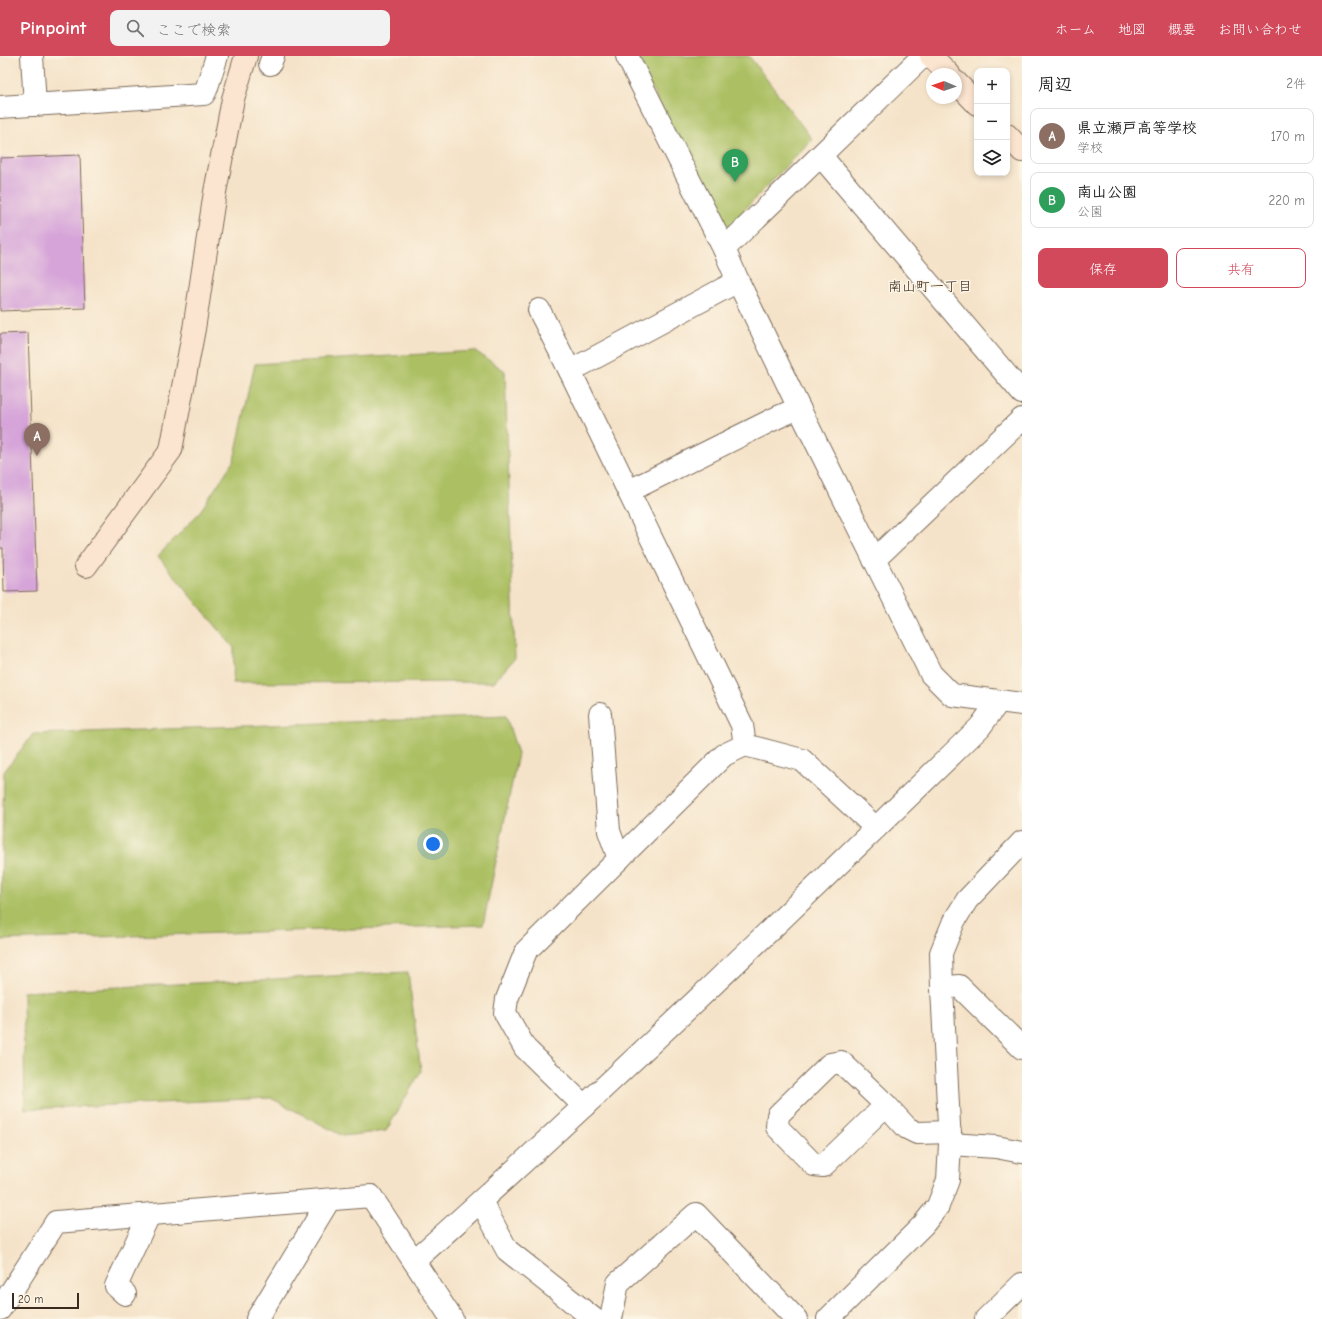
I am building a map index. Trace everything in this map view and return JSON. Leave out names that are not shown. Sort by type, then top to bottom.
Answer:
[{"type":"street","points":[[32,56],[35,105]]},
{"type":"street","points":[[0,107],[204,94],[217,56]]},
{"type":"street","points":[[86,566],[171,450],[194,329],[214,192],[233,99],[246,56]]},
{"type":"street","points":[[627,56],[724,249],[799,408],[931,674],[952,695],[1022,704]]},
{"type":"street","points":[[724,249],[922,56]]},
{"type":"street","points":[[931,56],[942,68]]},
{"type":"street","points":[[962,88],[974,101]]},
{"type":"street","points":[[1010,138],[1022,151]]},
{"type":"street","points":[[821,156],[1022,393]]},
{"type":"street","points":[[570,370],[738,281]]},
{"type":"street","points":[[538,310],[570,370],[742,725],[745,745]]},
{"type":"street","points":[[629,491],[799,408]]},
{"type":"street","points":[[874,560],[1022,419]]},
{"type":"street","points":[[414,1261],[481,1201],[695,1002],[980,726],[999,701]]},
{"type":"street","points":[[600,714],[609,831],[619,859]]},
{"type":"street","points":[[584,1106],[525,1048],[506,1013],[507,999],[526,951],[724,755],[745,745],[802,760],[876,828]]},
{"type":"street","points":[[828,1319],[923,1225],[938,1206],[948,1180],[950,1138],[941,954],[954,922],[967,900],[1019,851]]},
{"type":"street","points":[[942,988],[960,986],[1022,1048]]},
{"type":"street","points":[[886,1105],[823,1166],[814,1165],[777,1127],[778,1115],[830,1064],[841,1062],[886,1105],[907,1128],[917,1133],[1022,1152]]},
{"type":"street","points":[[2,1302],[56,1222],[371,1196],[452,1319]]},
{"type":"street","points":[[258,1319],[329,1200]]},
{"type":"street","points":[[481,1201],[507,1250],[594,1319]]},
{"type":"street","points":[[611,1319],[618,1283],[696,1214],[796,1319]]},
{"type":"street","points":[[125,1294],[116,1286],[149,1215]]},
{"type":"street","points":[[986,1319],[1022,1284]]},
{"type":"green space","points":[[635,56],[749,56],[812,139],[728,227],[721,226]]},
{"type":"green space","points":[[475,351],[505,371],[515,658],[494,682],[233,683],[234,648],[158,556],[199,513],[234,460],[255,364]]},
{"type":"green space","points":[[506,716],[518,754],[483,925],[0,940],[4,772],[33,734]]},
{"type":"green space","points":[[408,972],[421,1071],[386,1131],[343,1136],[271,1098],[25,1109],[23,992]]},
{"type":"building","points":[[80,155],[85,308],[0,311],[0,158]]},
{"type":"building","points":[[28,333],[37,591],[4,592],[3,548],[0,548],[0,334]]},
{"type":"place","name":"南山公園","points":[[735,182]]},
{"type":"place","name":"県立瀬戸高等学校","points":[[37,456]]},
{"type":"district","name":"南山町一丁目","points":[[930,286]]}]
